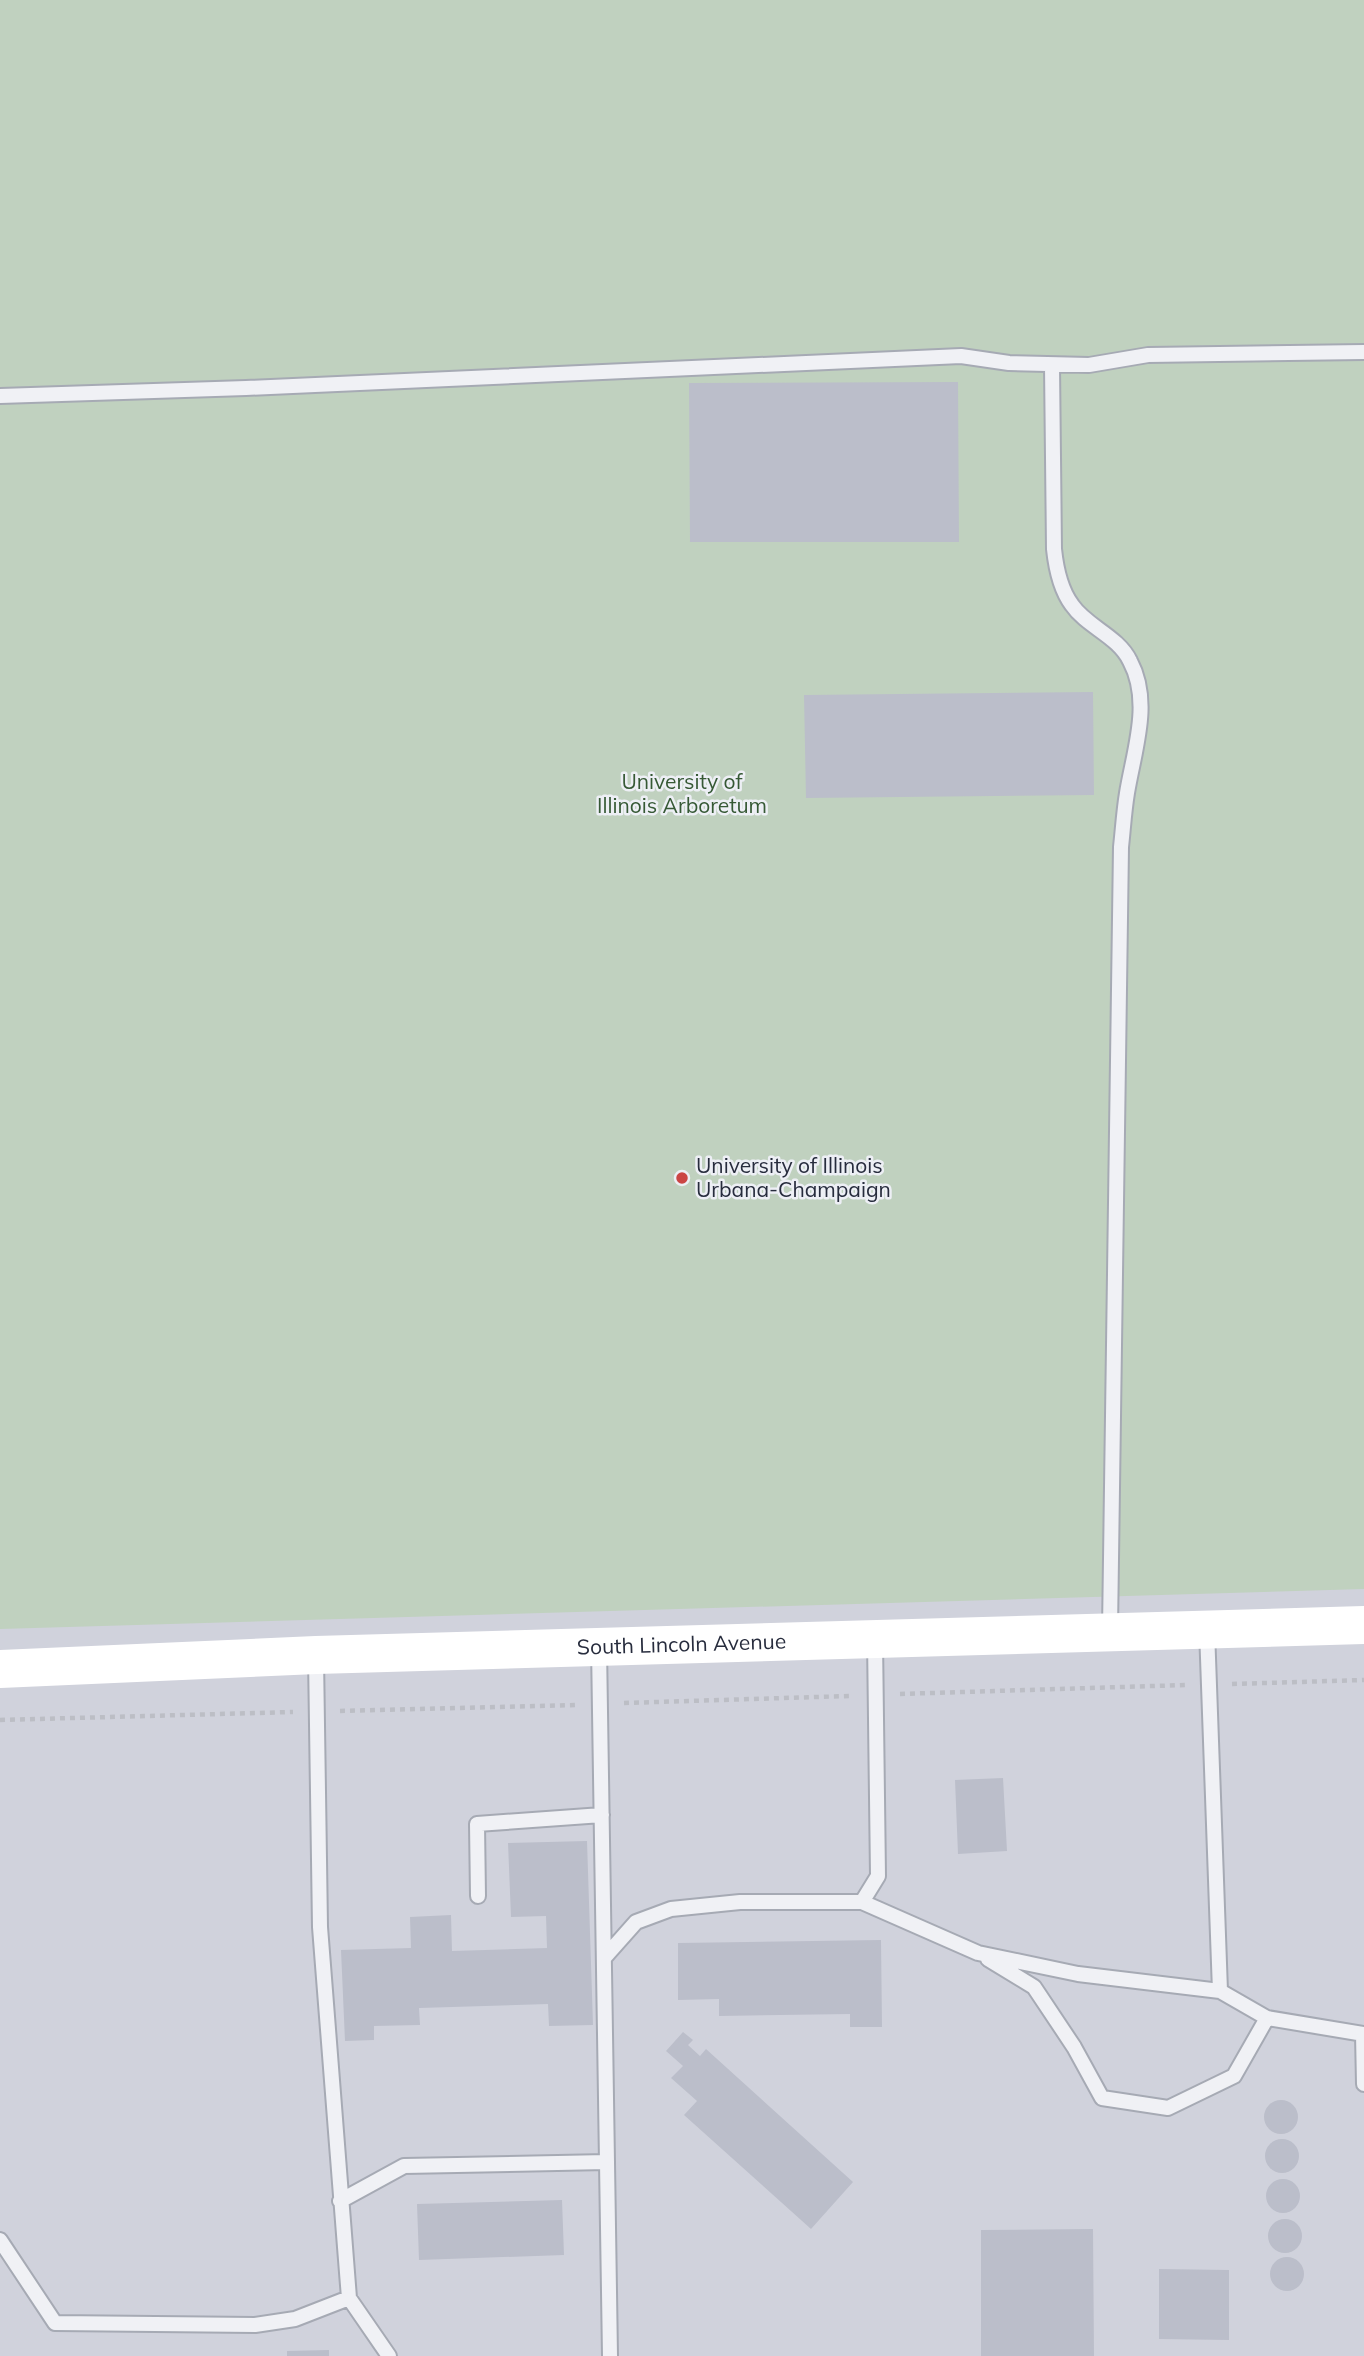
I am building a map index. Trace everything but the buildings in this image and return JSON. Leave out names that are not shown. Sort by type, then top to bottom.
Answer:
[{"type":"main road","name":"South Lincoln Avenue","points":[[0,1669],[316,1655],[1364,1625]]},
{"type":"lane","points":[[0,396],[246,388],[961,356],[1052,366],[1089,365],[1148,355],[1364,352]]},
{"type":"lane","points":[[1052,366],[1054,549],[1058,576],[1072,606],[1114,642],[1129,659],[1139,682],[1141,714],[1121,847],[1110,1632]]},
{"type":"lane","points":[[1207,1629],[1220,1991]]},
{"type":"lane","points":[[862,1902],[878,1875],[875,1639]]},
{"type":"lane","points":[[599,1646],[610,2356]]},
{"type":"lane","points":[[316,1655],[320,1927],[349,2298],[384,2352]]},
{"type":"lane","points":[[478,1896],[477,1824],[602,1815]]},
{"type":"lane","points":[[604,1958],[636,1922],[671,1909],[740,1902],[862,1902],[978,1953],[1034,1987],[1102,2098],[1168,2108],[1234,2076],[1267,2018]]},
{"type":"lane","points":[[978,1953],[1078,1974],[1220,1991],[1267,2018],[1364,2034],[1364,2084]]},
{"type":"lane","points":[[340,2202],[404,2166],[607,2162]]},
{"type":"lane","points":[[0,2240],[55,2323],[255,2325],[295,2319],[349,2298]]},
{"type":"path","points":[[0,1720],[1364,1680]]},
{"type":"shaded area","name":"University of Illinois Arboretum","points":[[0,0],[1364,0],[1364,2356],[0,2356]]},
{"type":"green space","name":"University of Illinois Arboretum","points":[[0,0],[1364,0],[1364,1589],[0,1629]]},
{"type":"place","name":"University of Illinois Urbana-Champaign","points":[[682,1178]]}]
